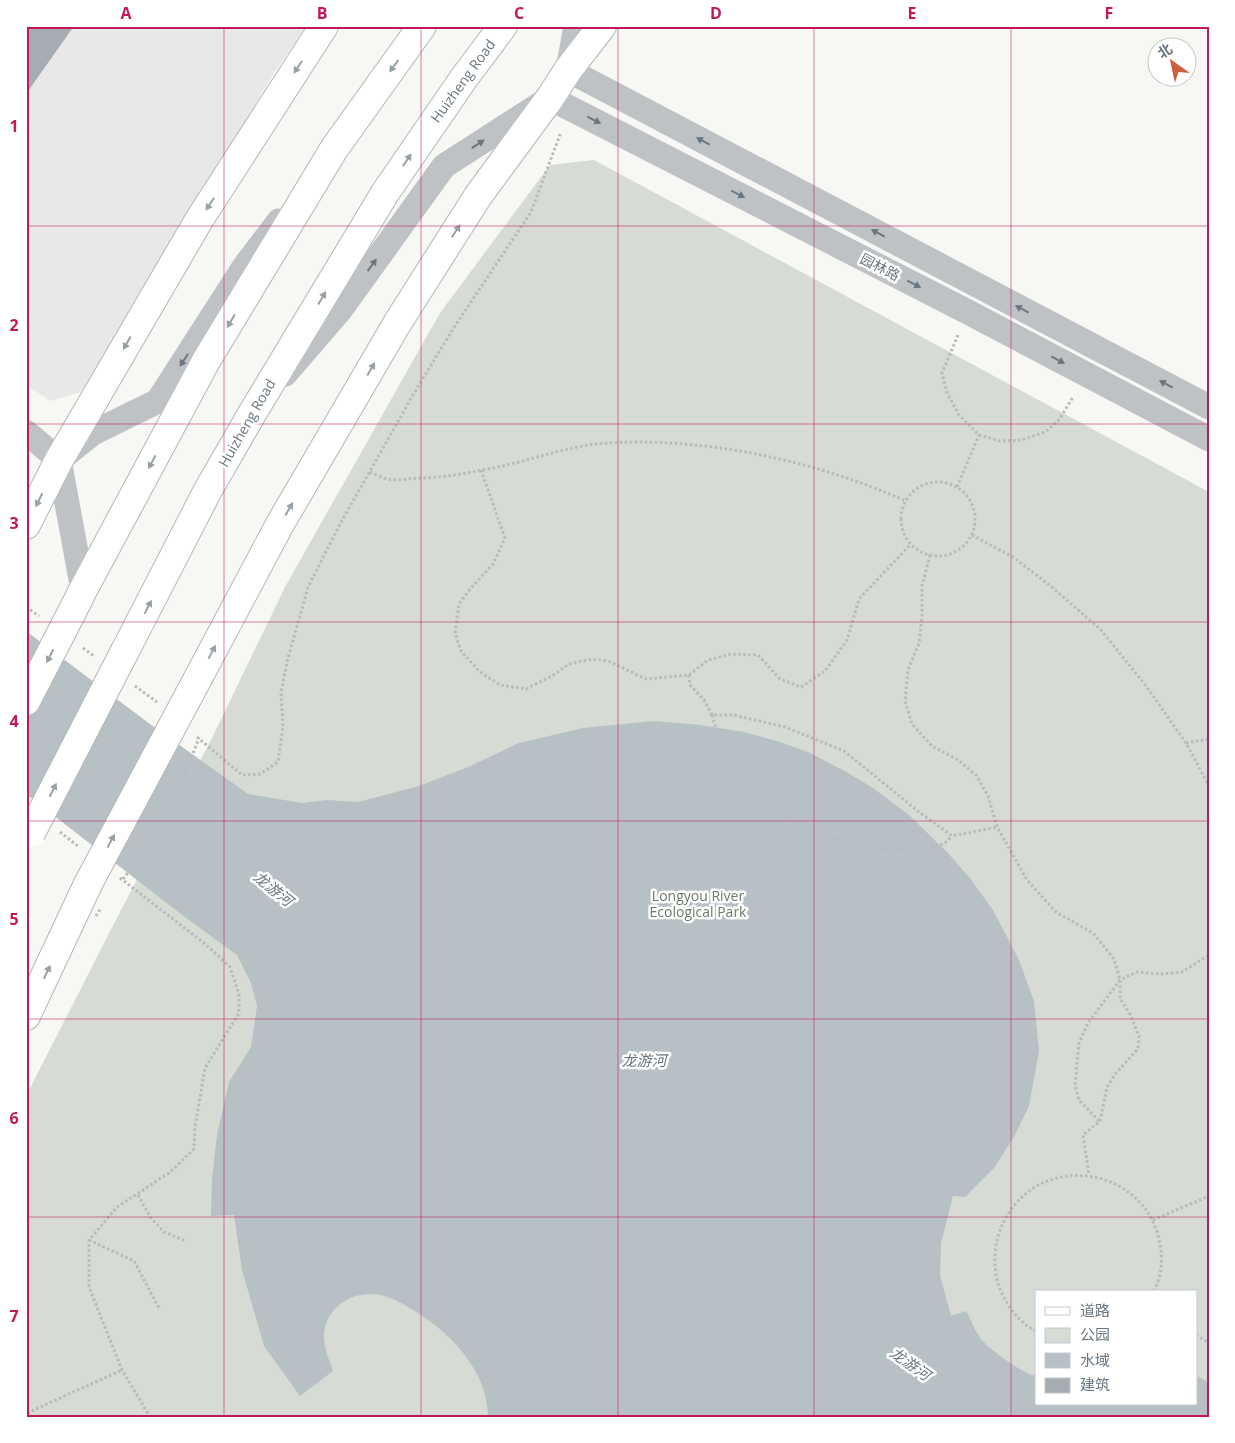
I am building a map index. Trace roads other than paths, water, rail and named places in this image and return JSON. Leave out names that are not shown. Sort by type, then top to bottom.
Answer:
[{"type":"main road","points":[[26,525],[59,460],[199,220],[324,26]]},
{"type":"main road","points":[[26,701],[77,601],[206,361],[334,149],[422,26]]},
{"type":"main road","name":"Huizheng Road","points":[[38,835],[125,651],[208,490],[385,193],[464,78],[503,26]]},
{"type":"main road","points":[[26,1016],[97,893],[189,695],[280,524],[398,322],[478,196],[560,103],[568,70],[602,26]]},
{"type":"street","points":[[568,70],[576,26]]},
{"type":"street","name":"园林路","points":[[568,70],[1209,407]]},
{"type":"street","points":[[253,412],[341,309],[444,166],[560,103]]},
{"type":"street","name":"园林路","points":[[560,103],[968,312],[1209,439]]},
{"type":"street","points":[[59,460],[93,432],[158,401],[244,267],[334,149]]},
{"type":"street","points":[[26,432],[59,460],[77,601]]},
{"type":"water","name":"龙游河","points":[[26,631],[150,724],[248,794],[302,803],[327,800],[358,802],[419,786],[468,767],[519,743],[583,728],[654,721],[700,725],[744,732],[808,752],[843,770],[873,788],[909,815],[947,852],[969,877],[993,910],[1019,960],[1034,1001],[1039,1051],[1029,1106],[1014,1137],[994,1168],[965,1197],[953,1196],[941,1243],[940,1275],[951,1316],[966,1311],[977,1333],[985,1343],[1015,1366],[1035,1376],[1035,1406],[1198,1406],[1198,1376],[1209,1383],[1209,1417],[488,1417],[486,1400],[474,1368],[452,1340],[425,1318],[396,1300],[370,1294],[361,1295],[343,1302],[330,1315],[326,1323],[324,1343],[333,1371],[300,1396],[264,1346],[242,1270],[234,1215],[211,1216],[212,1179],[217,1135],[229,1082],[251,1047],[257,1006],[251,983],[237,955],[186,918],[26,794]]},
{"type":"park label","name":"Longyou River Ecological Park","points":[[698,904]]}]
